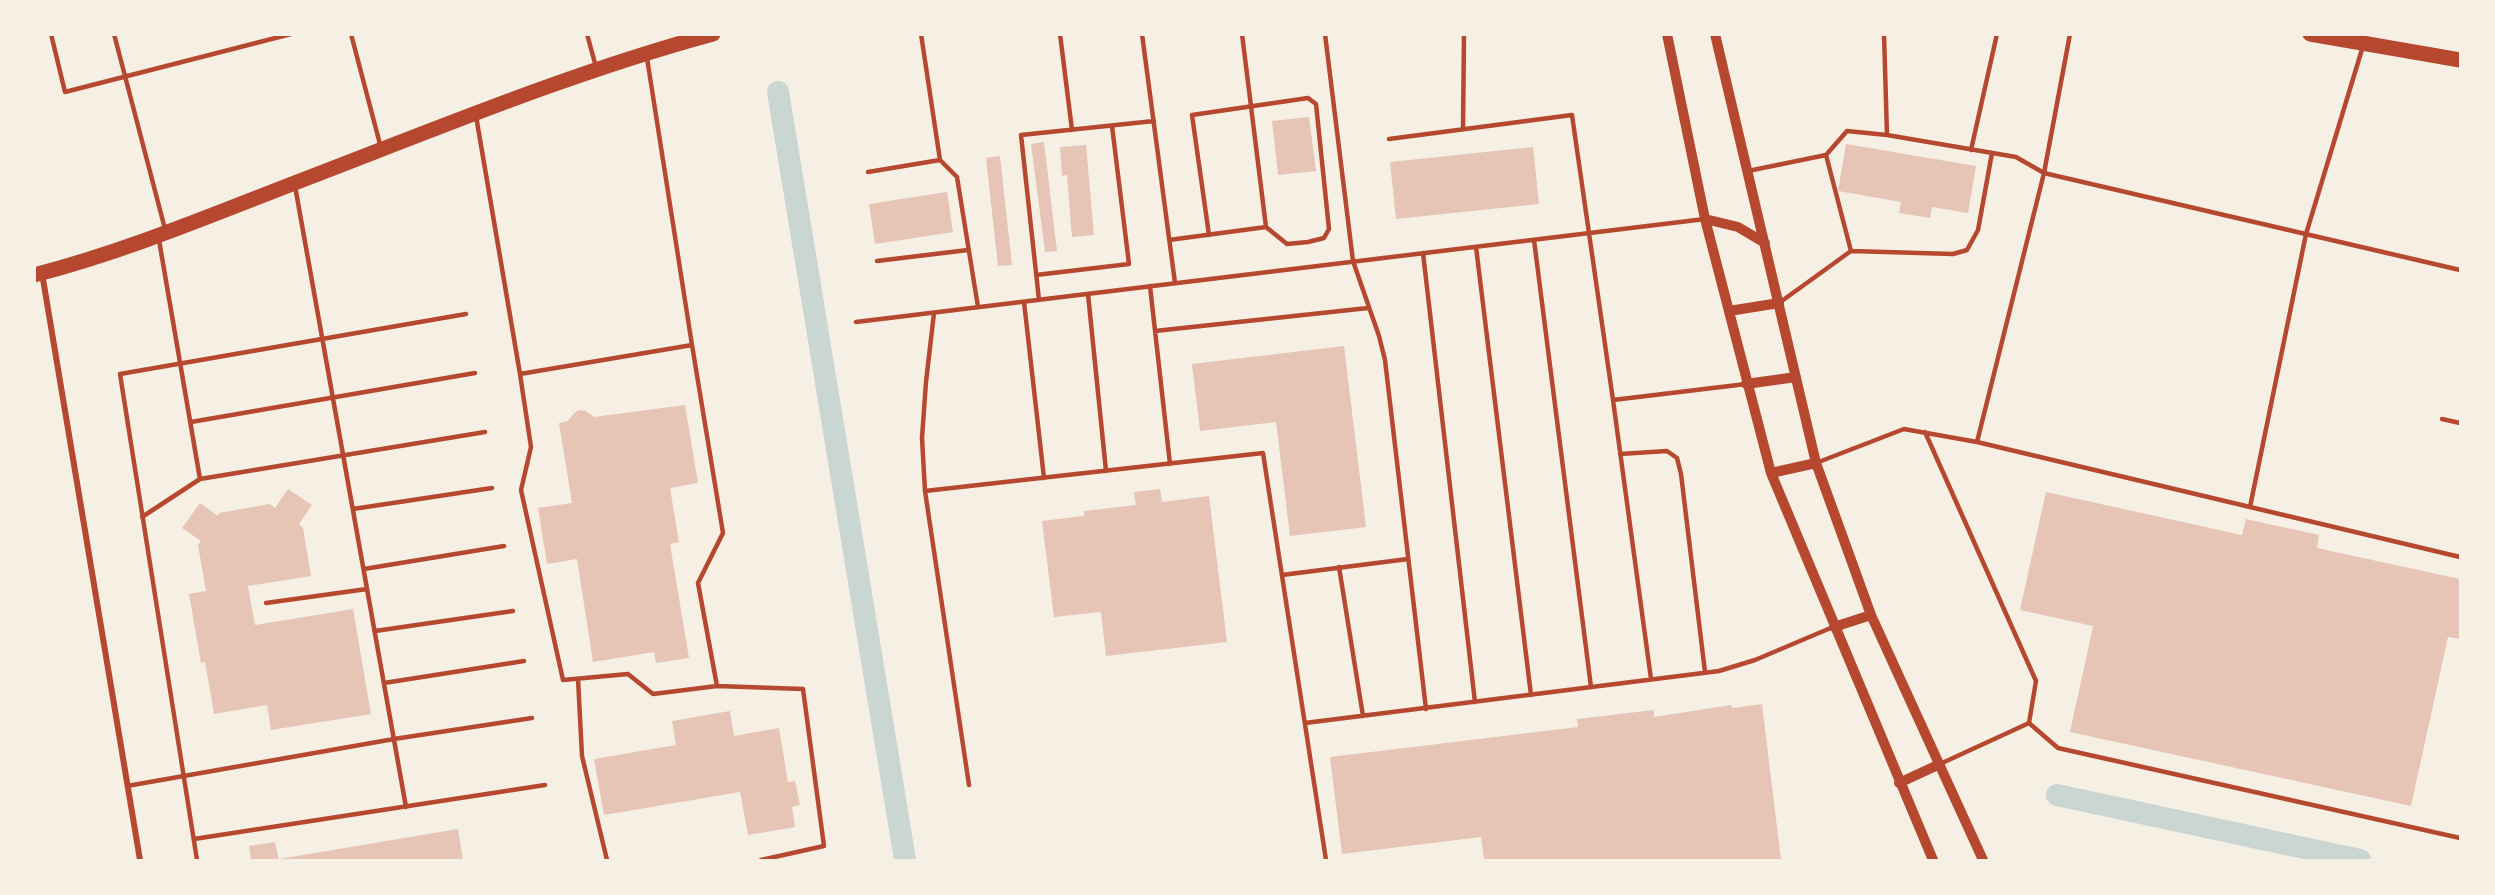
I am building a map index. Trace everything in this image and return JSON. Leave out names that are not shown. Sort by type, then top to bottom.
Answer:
[{"type":"main road","points":[[38,274],[162,235],[476,114],[646,53],[712,34]]},
{"type":"main road","points":[[2310,34],[2460,60]]},
{"type":"street","points":[[1667,34],[1705,219],[1770,473],[1933,861]]},
{"type":"street","points":[[1715,34],[1816,463],[1871,615],[1983,861]]},
{"type":"street","points":[[1705,219],[1738,227],[1765,243]]},
{"type":"street","points":[[38,274],[140,861]]},
{"type":"street","points":[[1729,311],[1779,303]]},
{"type":"street","points":[[1746,384],[1796,377]]},
{"type":"street","points":[[1770,473],[1816,463]]},
{"type":"street","points":[[1834,627],[1871,615]]},
{"type":"street","points":[[1899,783],[1940,764]]},
{"type":"lane","points":[[51,34],[65,92],[291,34]]},
{"type":"lane","points":[[114,34],[162,235],[200,479]]},
{"type":"lane","points":[[351,34],[382,151]]},
{"type":"lane","points":[[587,34],[597,70]]},
{"type":"lane","points":[[921,34],[940,160],[957,177],[978,307]]},
{"type":"lane","points":[[1060,34],[1072,130]]},
{"type":"lane","points":[[1142,34],[1175,283]]},
{"type":"lane","points":[[1209,235],[1192,115],[1251,106],[1308,98],[1316,104],[1329,230],[1324,238],[1287,244],[1266,227],[1251,106],[1242,34]]},
{"type":"lane","points":[[1325,34],[1353,261],[1385,360],[1426,709]]},
{"type":"lane","points":[[1463,129],[1464,34]]},
{"type":"lane","points":[[1884,34],[1887,135]]},
{"type":"lane","points":[[1971,150],[1997,34]]},
{"type":"lane","points":[[1977,442],[2044,173],[2070,34]]},
{"type":"lane","points":[[2250,507],[2306,234],[2363,43]]},
{"type":"lane","points":[[646,53],[723,533],[698,583],[717,686]]},
{"type":"lane","points":[[476,114],[531,447],[521,490],[563,681],[628,674],[653,694],[717,686],[803,689],[824,846],[762,861]]},
{"type":"lane","points":[[1389,139],[1572,115],[1651,680]]},
{"type":"lane","points":[[1039,300],[1021,135],[1154,121]]},
{"type":"lane","points":[[1036,275],[1129,264],[1112,126]]},
{"type":"lane","points":[[1748,171],[1826,155],[1847,131],[1887,135],[2016,157],[2044,173],[2460,270]]},
{"type":"lane","points":[[1779,303],[1851,250],[1953,254],[1967,249],[1978,231],[1992,153]]},
{"type":"lane","points":[[1826,155],[1851,250]]},
{"type":"lane","points":[[868,172],[940,160]]},
{"type":"lane","points":[[295,183],[406,807]]},
{"type":"lane","points":[[856,322],[1705,219]]},
{"type":"lane","points":[[1169,240],[1266,227]]},
{"type":"lane","points":[[1534,240],[1591,687]]},
{"type":"lane","points":[[1476,247],[1531,695]]},
{"type":"lane","points":[[877,261],[968,249]]},
{"type":"lane","points":[[1423,253],[1475,702]]},
{"type":"lane","points":[[1150,286],[1170,464]]},
{"type":"lane","points":[[1088,294],[1106,471]]},
{"type":"lane","points":[[1024,302],[1044,478]]},
{"type":"lane","points":[[1155,331],[1368,308]]},
{"type":"lane","points":[[934,313],[922,438],[925,491],[969,785]]},
{"type":"lane","points":[[197,861],[120,374],[466,314]]},
{"type":"lane","points":[[520,374],[692,345]]},
{"type":"lane","points":[[191,422],[475,373]]},
{"type":"lane","points":[[1613,400],[1746,384]]},
{"type":"lane","points":[[2442,418],[2460,423]]},
{"type":"lane","points":[[1816,463],[1904,429],[1925,432],[1977,442],[2460,557]]},
{"type":"lane","points":[[142,517],[200,479],[485,432]]},
{"type":"lane","points":[[1925,432],[2036,681],[2029,723]]},
{"type":"lane","points":[[1620,454],[1667,451],[1677,458],[1681,474],[1705,672]]},
{"type":"lane","points":[[925,491],[1263,453],[1326,861]]},
{"type":"lane","points":[[353,509],[492,488]]},
{"type":"lane","points":[[364,568],[504,546]]},
{"type":"lane","points":[[1282,574],[1408,559]]},
{"type":"lane","points":[[1339,567],[1363,716]]},
{"type":"lane","points":[[266,603],[367,589]]},
{"type":"lane","points":[[375,631],[513,611]]},
{"type":"lane","points":[[1305,723],[1705,672],[1755,660],[1834,627]]},
{"type":"lane","points":[[384,683],[524,661]]},
{"type":"lane","points":[[578,679],[582,756],[607,861]]},
{"type":"lane","points":[[127,786],[394,739],[532,718]]},
{"type":"lane","points":[[1940,764],[2029,723]]},
{"type":"lane","points":[[2029,723],[2058,748],[2460,838]]},
{"type":"lane","points":[[194,839],[545,785]]},
{"type":"building","points":[[1309,117],[1316,171],[1278,175],[1272,121]]},
{"type":"building","points":[[1044,142],[1057,251],[1045,252],[1031,144]]},
{"type":"building","points":[[1846,144],[1976,166],[1968,213],[1932,207],[1930,218],[1899,213],[1901,202],[1838,191]]},
{"type":"building","points":[[1086,145],[1094,235],[1072,237],[1067,175],[1062,176],[1060,147]]},
{"type":"building","points":[[1533,147],[1539,204],[1396,219],[1390,162]]},
{"type":"building","points":[[1000,156],[1012,265],[998,266],[986,158]]},
{"type":"building","points":[[947,192],[953,232],[875,244],[869,204]]},
{"type":"building","points":[[1344,346],[1366,527],[1290,536],[1276,422],[1200,431],[1192,364]]},
{"type":"building","points":[[685,405],[698,483],[670,488],[679,542],[670,544],[689,658],[656,663],[654,652],[593,662],[577,559],[547,564],[538,508],[572,503],[559,423],[568,421],[579,410],[586,411],[594,417]]},
{"type":"building","points":[[288,489],[312,505],[299,524],[303,528],[311,576],[248,586],[255,625],[353,609],[371,714],[271,730],[267,705],[214,714],[205,662],[201,663],[189,594],[206,591],[198,545],[201,541],[182,528],[200,503],[218,516],[219,513],[270,504],[275,508]]},
{"type":"building","points":[[1160,489],[1162,502],[1209,496],[1227,642],[1106,656],[1101,612],[1054,617],[1042,521],[1084,516],[1084,511],[1136,505],[1134,492]]},
{"type":"building","points":[[2046,492],[2242,535],[2246,519],[2319,535],[2317,548],[2460,579],[2460,639],[2448,637],[2411,806],[2070,732],[2093,626],[2020,610]]},
{"type":"building","points":[[1762,704],[1781,860],[1484,860],[1481,837],[1342,854],[1330,757],[1578,727],[1577,719],[1654,710],[1654,717],[1731,705],[1732,708]]},
{"type":"building","points":[[730,711],[734,736],[779,728],[788,782],[795,781],[800,805],[792,807],[795,827],[748,835],[740,792],[604,815],[594,759],[676,745],[672,721]]},
{"type":"building","points":[[458,829],[463,860],[279,860],[279,859]]},
{"type":"building","points":[[275,842],[279,860],[251,860],[249,846]]},
{"type":"waterway","points":[[778,92],[905,860]]},
{"type":"waterway","points":[[2057,795],[2360,860]]}]
